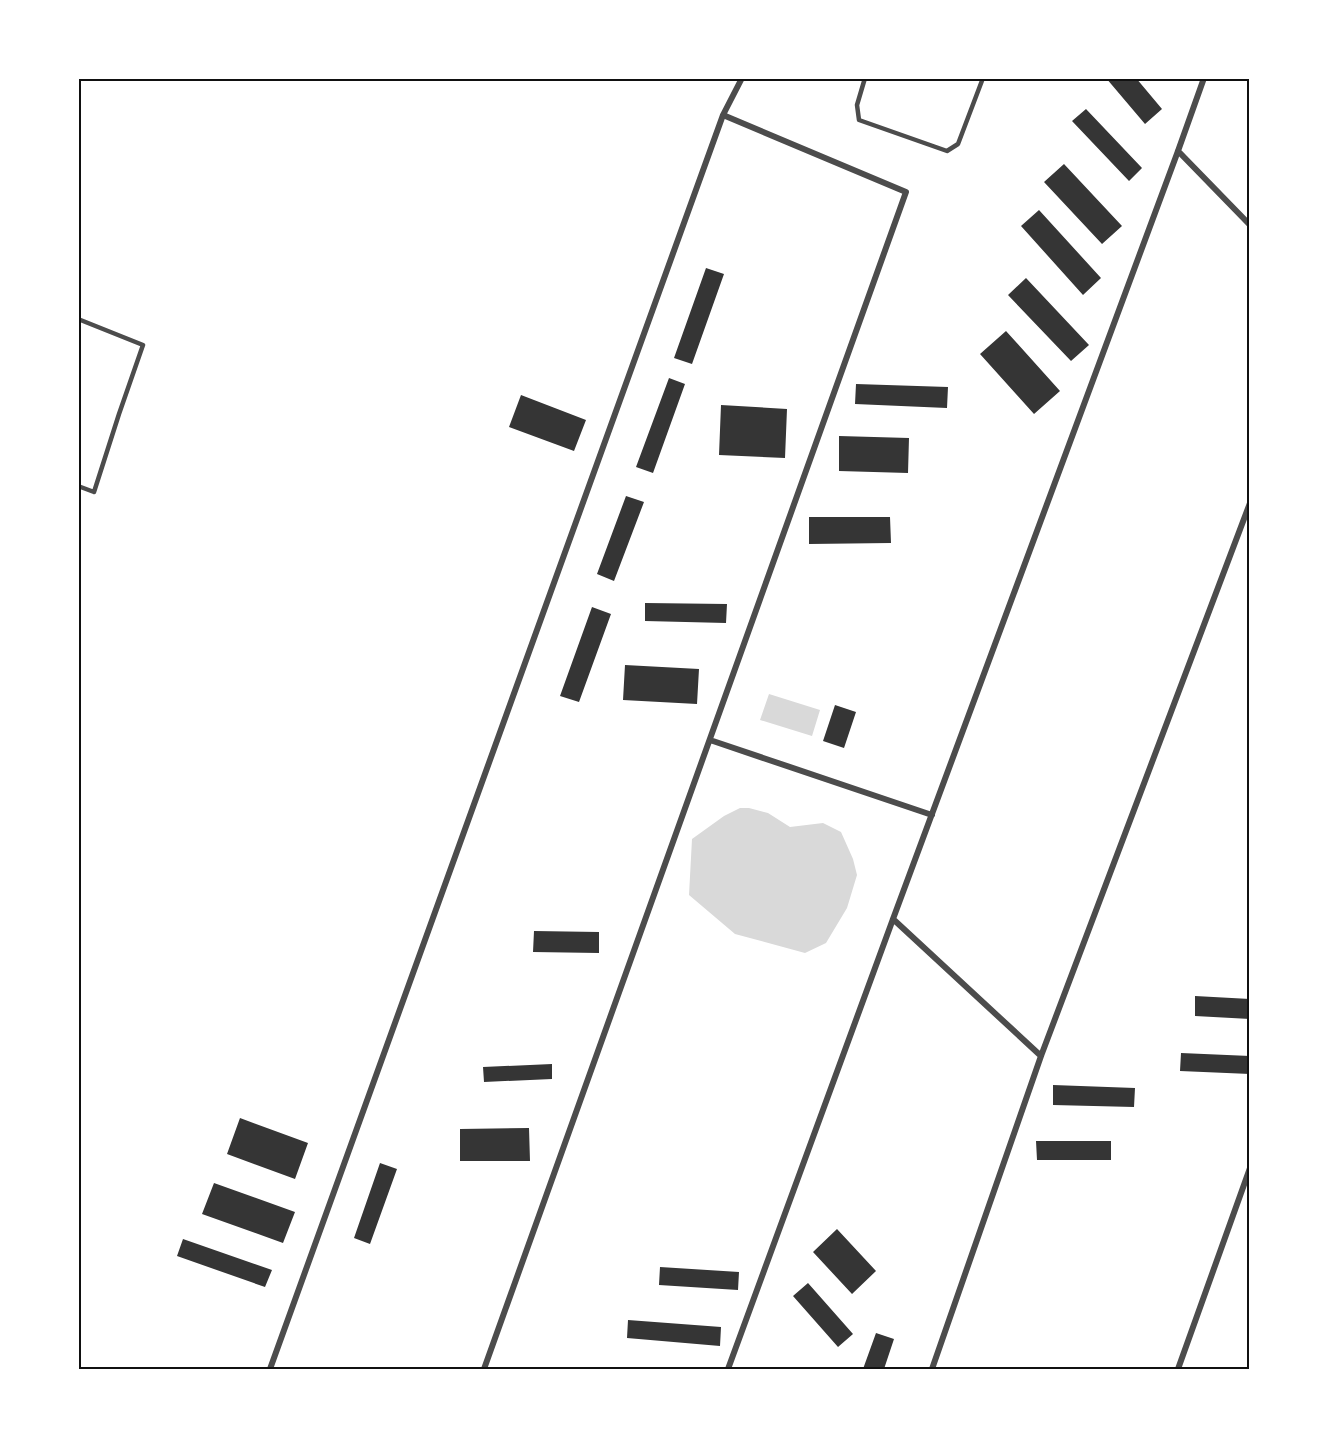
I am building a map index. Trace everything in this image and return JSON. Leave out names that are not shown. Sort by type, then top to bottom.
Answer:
[{"type":"street","points":[[270,1369],[723,115],[742,78]]},
{"type":"street","points":[[728,1369],[1204,78]]},
{"type":"street","points":[[484,1369],[906,192],[723,115]]},
{"type":"street","points":[[1178,151],[1250,225]]},
{"type":"street","points":[[932,1369],[1041,1056],[1250,502]]},
{"type":"street","points":[[710,740],[932,815]]},
{"type":"street","points":[[893,919],[1041,1056]]},
{"type":"street","points":[[1178,1369],[1250,1168]]},
{"type":"lane","points":[[865,78],[857,105],[859,120],[947,151],[958,144],[983,78]]},
{"type":"lane","points":[[78,319],[143,345],[94,492],[78,486]]},
{"type":"shaded area","points":[[769,694],[820,710],[812,736],[760,720]]},
{"type":"shaded area","points":[[740,808],[768,813],[790,827],[823,823],[841,832],[853,859],[857,875],[847,908],[826,943],[805,953],[735,934],[689,895],[692,839],[724,816]]},
{"type":"building","points":[[1106,78],[1136,78],[1162,109],[1145,124]]},
{"type":"building","points":[[1086,109],[1142,168],[1129,181],[1072,121]]},
{"type":"building","points":[[1064,164],[1122,226],[1102,244],[1044,182]]},
{"type":"building","points":[[1039,210],[1101,278],[1083,295],[1021,226]]},
{"type":"building","points":[[706,268],[724,274],[692,364],[674,358]]},
{"type":"building","points":[[1026,278],[1089,345],[1071,361],[1008,295]]},
{"type":"building","points":[[1006,331],[1060,391],[1034,414],[980,354]]},
{"type":"building","points":[[669,378],[685,384],[653,473],[636,467]]},
{"type":"building","points":[[856,384],[948,387],[947,408],[855,404]]},
{"type":"building","points":[[521,395],[586,420],[574,451],[509,427]]},
{"type":"building","points":[[721,405],[787,409],[785,458],[719,455]]},
{"type":"building","points":[[839,436],[909,438],[908,473],[839,471]]},
{"type":"building","points":[[626,496],[644,502],[614,581],[597,574]]},
{"type":"building","points":[[809,517],[890,517],[891,543],[809,544]]},
{"type":"building","points":[[645,603],[727,604],[726,623],[645,621]]},
{"type":"building","points":[[592,607],[611,614],[579,702],[560,696]]},
{"type":"building","points":[[625,665],[699,669],[697,704],[623,700]]},
{"type":"building","points":[[835,705],[856,712],[844,748],[823,741]]},
{"type":"building","points":[[534,931],[599,932],[599,953],[533,952]]},
{"type":"building","points":[[1195,996],[1250,999],[1250,1019],[1195,1016]]},
{"type":"building","points":[[1181,1053],[1250,1056],[1250,1074],[1180,1071]]},
{"type":"building","points":[[552,1064],[552,1079],[484,1082],[483,1067]]},
{"type":"building","points":[[1053,1085],[1135,1088],[1134,1107],[1053,1105]]},
{"type":"building","points":[[240,1118],[308,1143],[295,1179],[227,1154]]},
{"type":"building","points":[[529,1128],[530,1161],[460,1161],[460,1129]]},
{"type":"building","points":[[1036,1141],[1111,1141],[1111,1160],[1037,1160]]},
{"type":"building","points":[[380,1163],[397,1169],[370,1244],[354,1238]]},
{"type":"building","points":[[214,1183],[295,1212],[283,1243],[202,1214]]},
{"type":"building","points":[[837,1229],[876,1271],[852,1294],[813,1252]]},
{"type":"building","points":[[183,1239],[272,1270],[265,1287],[177,1256]]},
{"type":"building","points":[[660,1267],[739,1272],[738,1290],[659,1285]]},
{"type":"building","points":[[808,1283],[853,1334],[838,1347],[793,1296]]},
{"type":"building","points":[[628,1320],[721,1327],[720,1346],[627,1338]]},
{"type":"building","points":[[876,1333],[894,1339],[884,1369],[863,1369]]}]
